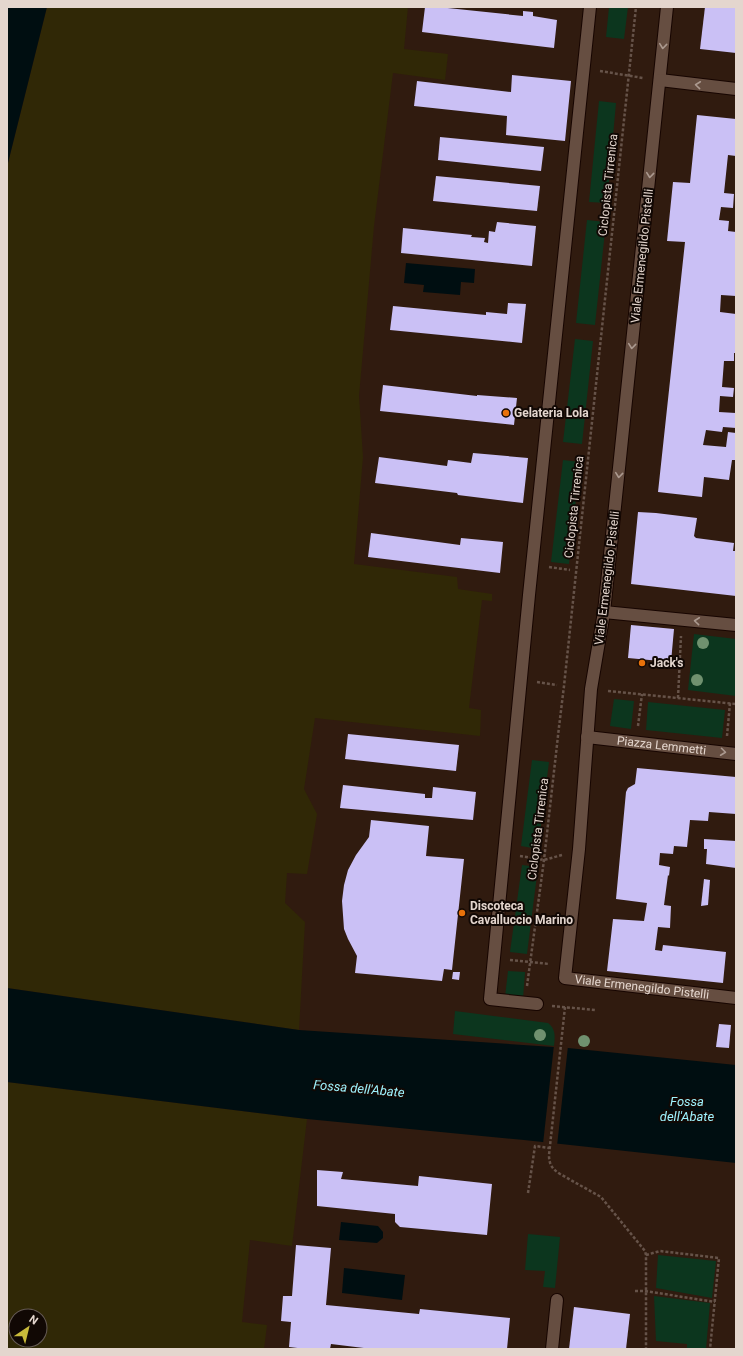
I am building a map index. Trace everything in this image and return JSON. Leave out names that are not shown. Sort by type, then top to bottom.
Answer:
[{"type":"street","points":[[537,1004],[490,999],[590,7]]},
{"type":"street","name":"Viale Ermenegildo Pistelli","points":[[667,7],[604,612],[591,688],[579,850],[565,978],[736,998]]},
{"type":"street","points":[[660,80],[736,89]]},
{"type":"street","points":[[604,612],[736,624]]},
{"type":"street","name":"Piazza Lemmetti","points":[[587,737],[736,754]]},
{"type":"street","points":[[552,1349],[556,1300]]},
{"type":"path","name":"Ciclopista Tirrenica","points":[[537,1004],[526,993],[544,860],[558,727],[565,678],[636,7]]},
{"type":"path","points":[[584,68],[660,80]]},
{"type":"path","points":[[533,565],[570,570]]},
{"type":"path","points":[[678,698],[682,619]]},
{"type":"path","points":[[606,690],[736,704]]},
{"type":"path","points":[[638,733],[642,694]]},
{"type":"path","points":[[726,743],[730,703]]},
{"type":"path","points":[[504,853],[544,860],[579,850]]},
{"type":"path","points":[[494,959],[566,966]]},
{"type":"path","points":[[595,1010],[564,1007],[549,1162],[554,1171],[598,1194],[621,1220],[644,1251],[646,1255],[646,1349]]},
{"type":"path","points":[[528,1193],[535,1146],[550,1147]]},
{"type":"path","points":[[617,1223],[621,1220]]},
{"type":"path","points":[[646,1255],[660,1251],[719,1258],[710,1349]]},
{"type":"path","points":[[635,1291],[645,1291],[715,1302]]},
{"type":"green space","points":[[609,7],[628,7],[624,39],[606,37]]},
{"type":"green space","points":[[599,101],[616,103],[607,203],[589,202]]},
{"type":"green space","points":[[587,220],[606,222],[595,325],[576,323]]},
{"type":"green space","points":[[575,339],[593,341],[582,444],[563,442]]},
{"type":"green space","points":[[563,460],[580,462],[569,564],[551,562]]},
{"type":"green space","points":[[694,634],[736,639],[736,696],[688,690]]},
{"type":"green space","points":[[614,699],[634,701],[631,729],[610,726]]},
{"type":"green space","points":[[648,702],[725,710],[722,738],[646,730]]},
{"type":"green space","points":[[532,760],[549,762],[538,849],[521,846]]},
{"type":"green space","points":[[522,865],[538,867],[527,954],[510,952]]},
{"type":"green space","points":[[508,971],[525,972],[523,999],[505,997]]},
{"type":"green space","points":[[455,1011],[548,1023],[554,1031],[554,1046],[453,1034]]},
{"type":"green space","points":[[528,1234],[560,1237],[555,1288],[543,1287],[545,1271],[525,1270]]},
{"type":"green space","points":[[658,1255],[716,1261],[712,1298],[656,1288]]},
{"type":"green space","points":[[654,1296],[710,1303],[706,1349],[687,1349],[687,1344],[656,1341]]},
{"type":"sand","points":[[47,7],[408,7],[404,49],[448,54],[445,80],[393,73],[374,226],[359,396],[363,457],[354,564],[457,577],[458,589],[492,594],[492,601],[482,600],[469,708],[481,710],[480,736],[315,718],[304,789],[317,814],[307,874],[287,873],[285,903],[305,922],[299,1030],[7,988],[7,167]]},
{"type":"sand","points":[[7,1082],[307,1119],[292,1246],[250,1240],[242,1322],[267,1325],[264,1349],[7,1349]]},
{"type":"water","points":[[7,7],[47,7],[7,167]]},
{"type":"water","points":[[406,263],[475,269],[474,283],[461,282],[460,295],[423,292],[424,285],[404,283]]},
{"type":"water","name":"Fossa dell'Abate","points":[[7,988],[299,1030],[568,1048],[736,1065],[736,1163],[524,1140],[307,1119],[7,1082]]},
{"type":"water","points":[[341,1222],[378,1226],[383,1232],[383,1238],[377,1243],[339,1240]]},
{"type":"water","points":[[344,1268],[405,1275],[402,1300],[342,1293]]},
{"type":"pier","points":[[554,1045],[568,1046],[557,1146],[543,1144]]},
{"type":"building","points":[[425,7],[523,16],[523,11],[533,12],[533,16],[557,20],[554,48],[422,32]]},
{"type":"building","points":[[705,7],[736,7],[736,53],[700,49]]},
{"type":"building","points":[[512,75],[571,81],[565,141],[506,135],[507,116],[414,106],[417,81],[511,92]]},
{"type":"building","points":[[697,115],[736,119],[736,156],[728,155],[724,193],[734,194],[733,208],[721,207],[719,220],[729,221],[728,231],[736,232],[736,296],[721,295],[720,312],[736,314],[736,353],[734,353],[734,361],[724,361],[722,387],[734,388],[733,397],[720,396],[719,412],[736,413],[736,428],[723,427],[722,432],[706,430],[703,445],[726,447],[728,432],[736,433],[736,460],[732,460],[729,480],[704,477],[702,497],[658,492],[685,242],[667,241],[673,182],[690,183]]},
{"type":"building","points":[[440,137],[544,147],[541,171],[438,160]]},
{"type":"building","points":[[436,176],[540,186],[537,211],[433,201]]},
{"type":"building","points":[[497,222],[536,226],[532,266],[401,253],[403,228],[472,235],[471,237],[485,238],[484,242],[488,243],[489,231],[495,232]]},
{"type":"building","points":[[508,303],[526,304],[522,343],[390,330],[393,306],[486,315],[486,312],[507,314]]},
{"type":"building","points":[[383,385],[477,396],[517,398],[514,425],[380,411]]},
{"type":"building","points":[[473,453],[528,458],[523,503],[375,483],[379,457],[447,466],[448,460],[471,463]]},
{"type":"building","points":[[638,512],[697,518],[694,536],[696,538],[734,543],[733,551],[736,551],[736,596],[631,584]]},
{"type":"building","points":[[371,533],[460,545],[461,538],[503,542],[500,573],[368,557]]},
{"type":"building","points":[[631,625],[674,629],[671,662],[628,658]]},
{"type":"building","points":[[348,734],[459,745],[456,771],[345,759]]},
{"type":"building","points":[[637,768],[736,777],[736,814],[709,812],[708,821],[690,820],[687,847],[674,846],[673,854],[660,853],[659,865],[670,867],[664,905],[671,906],[670,928],[658,927],[655,950],[662,951],[663,945],[726,952],[723,983],[607,971],[613,919],[644,921],[647,903],[616,899],[626,792],[628,788],[635,784]]},
{"type":"building","points":[[343,785],[425,794],[425,798],[432,798],[433,787],[476,792],[473,820],[340,808]]},
{"type":"building","points":[[371,820],[429,826],[426,856],[464,859],[452,970],[444,969],[442,981],[355,973],[357,956],[344,929],[342,901],[348,870],[356,855],[369,837]]},
{"type":"building","points":[[704,839],[736,841],[736,868],[706,864],[707,849],[704,849]]},
{"type":"building","points":[[704,879],[710,880],[708,905],[701,906]]},
{"type":"building","points":[[453,972],[460,972],[459,980],[452,979]]},
{"type":"building","points":[[719,1024],[731,1025],[729,1048],[716,1047]]},
{"type":"building","points":[[317,1170],[343,1172],[341,1179],[418,1186],[419,1176],[492,1184],[487,1235],[400,1227],[395,1222],[395,1214],[317,1206]]},
{"type":"building","points":[[296,1245],[331,1248],[326,1305],[419,1314],[420,1309],[510,1318],[507,1349],[372,1349],[331,1344],[330,1349],[289,1347],[291,1322],[281,1321],[283,1296],[292,1296]]},
{"type":"building","points":[[574,1307],[630,1314],[626,1349],[569,1349]]},
{"type":"place","name":"Gelateria Lola","points":[[506,413]]},
{"type":"place","name":"Jack's","points":[[642,663]]},
{"type":"place","name":"Discoteca Cavalluccio Marino","points":[[462,913]]}]
